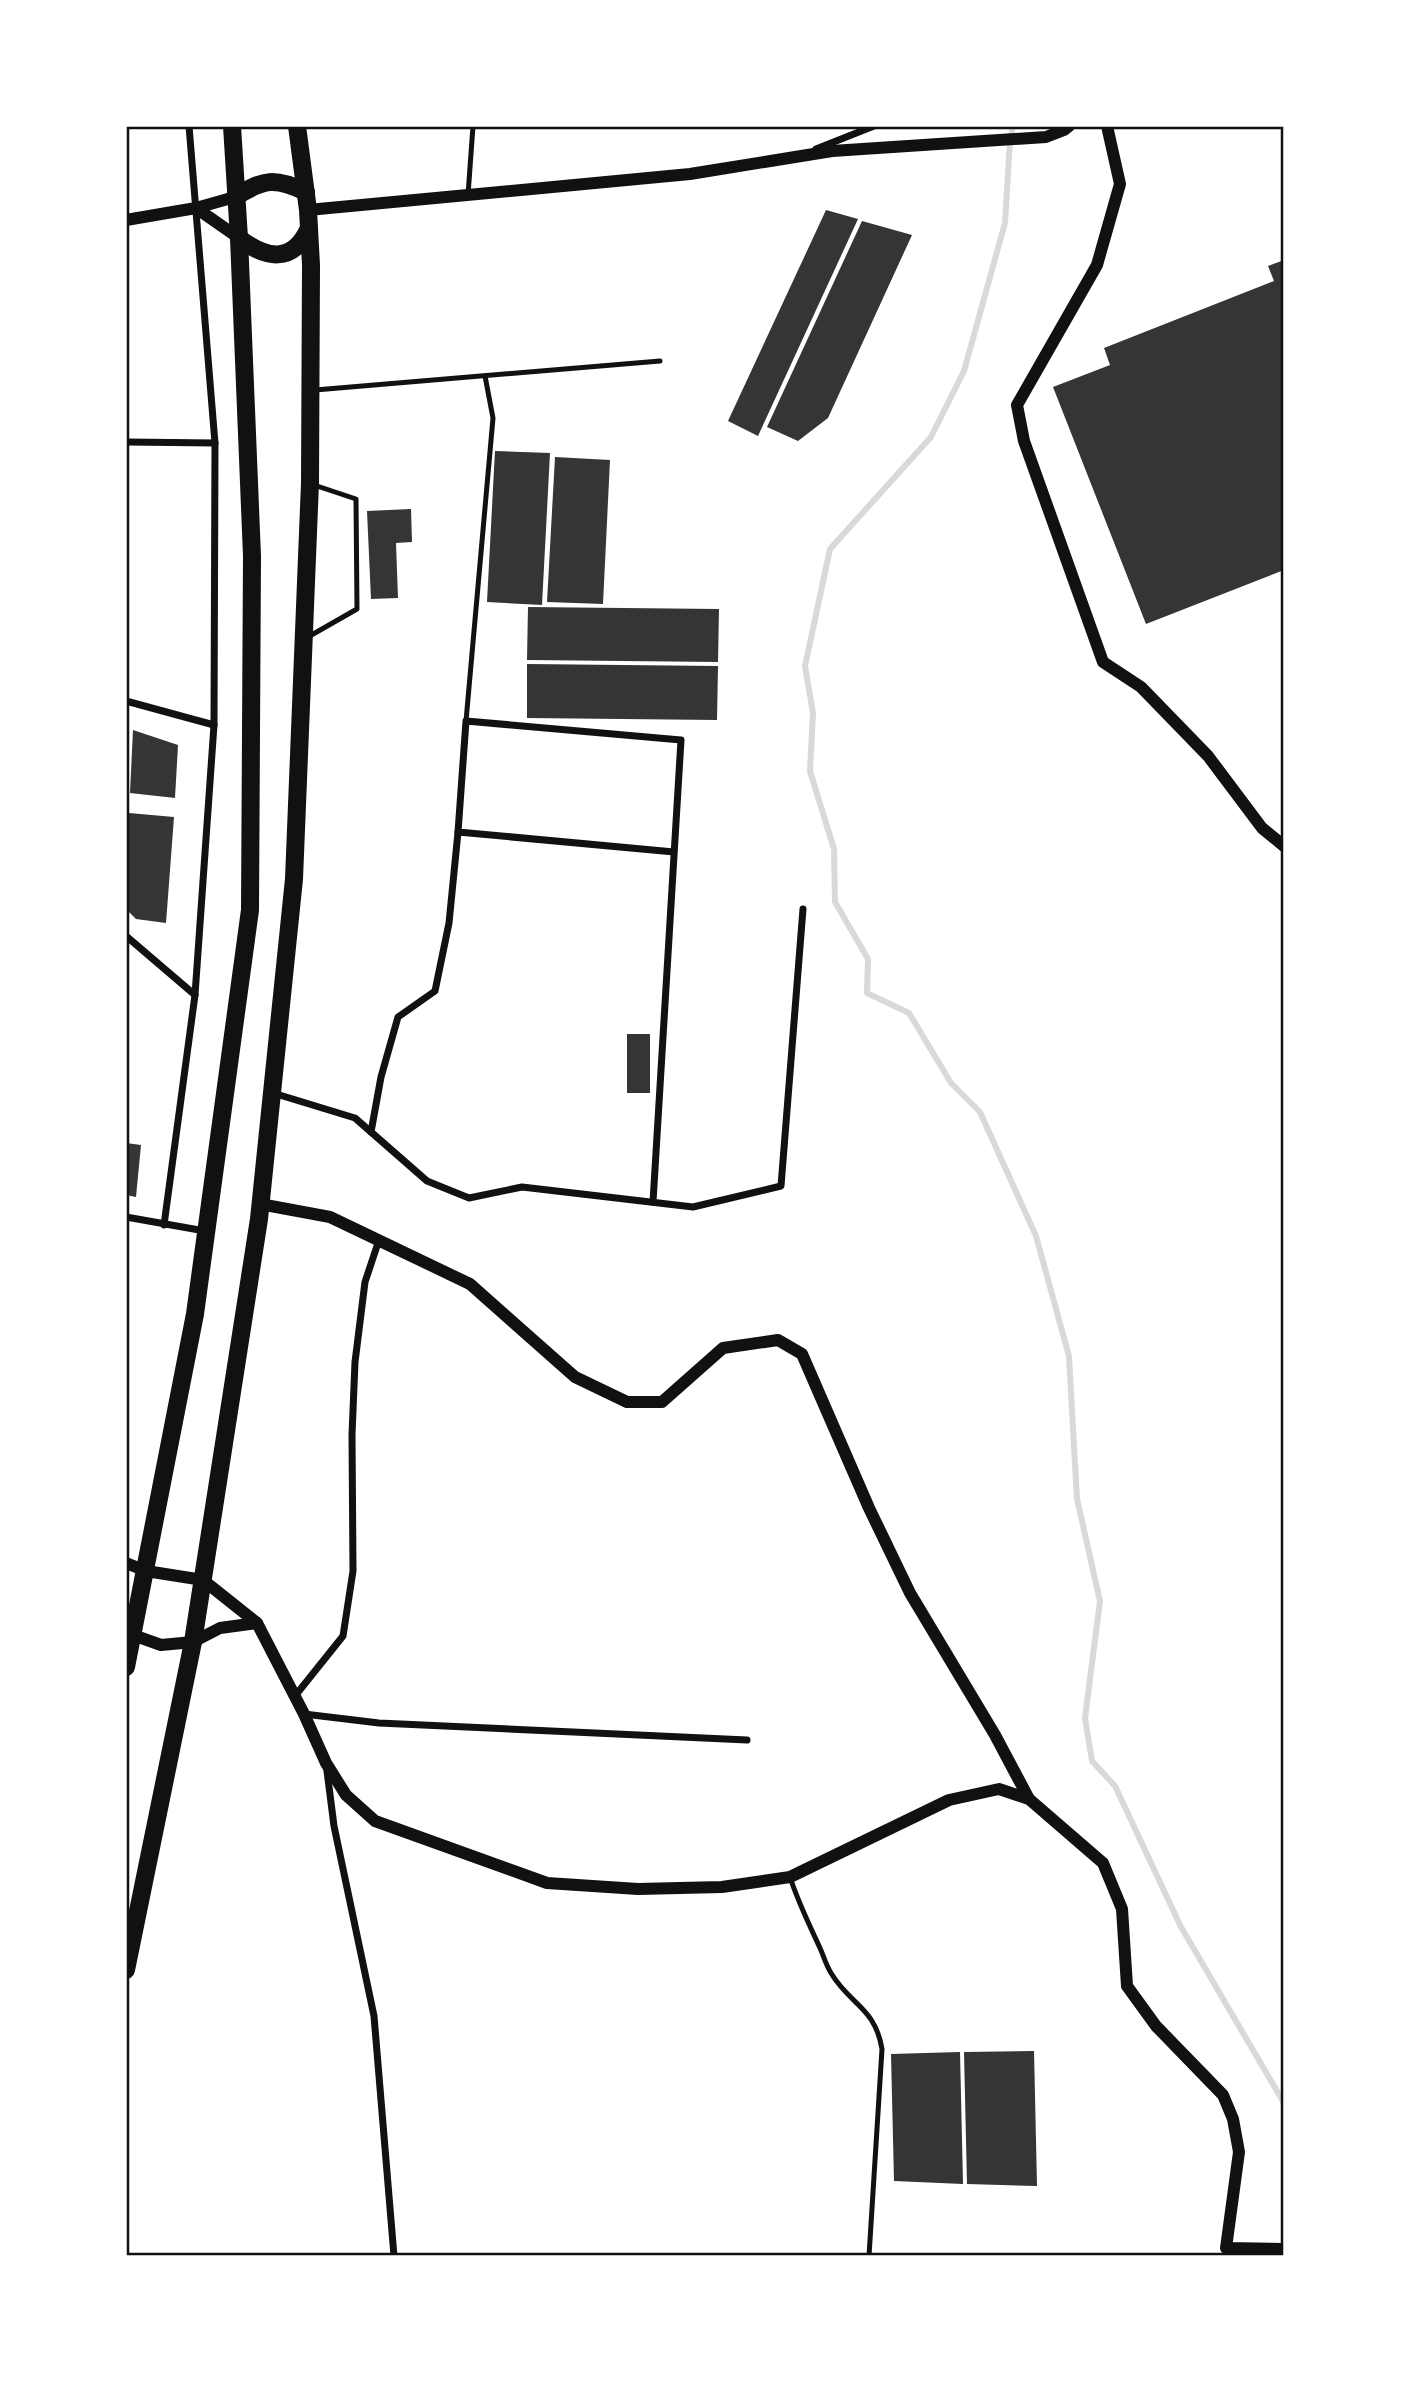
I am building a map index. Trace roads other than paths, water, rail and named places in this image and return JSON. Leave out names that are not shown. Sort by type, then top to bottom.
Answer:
[{"type":"main road","points":[[126,1667],[130,1632],[146,1571],[195,1314],[250,910],[252,556],[232,126]]},
{"type":"main road","points":[[126,1970],[193,1642],[203,1580],[260,1204],[295,879],[310,483],[308,210],[297,126]]},
{"type":"main road","points":[[235,197],[266,181],[279,181],[308,210]]},
{"type":"main road","points":[[239,238],[262,253],[274,255],[291,251],[305,238],[308,210]]},
{"type":"street","points":[[164,1225],[195,995],[214,725],[215,443],[189,126]]},
{"type":"street","points":[[799,156],[874,126]]},
{"type":"street","points":[[308,210],[691,174],[832,151],[1046,137],[1069,126]]},
{"type":"street","points":[[1107,126],[1120,184],[1097,265],[1017,405],[1024,441],[1103,662],[1140,687],[1208,755],[1262,828],[1284,846]]},
{"type":"street","points":[[126,220],[196,208],[235,197]]},
{"type":"street","points":[[196,208],[239,238]]},
{"type":"street","points":[[126,442],[215,443]]},
{"type":"street","points":[[126,701],[214,725]]},
{"type":"street","points":[[371,1132],[381,1077],[398,1017],[435,991],[449,923],[466,720],[681,740],[653,1202]]},
{"type":"street","points":[[458,832],[674,852]]},
{"type":"street","points":[[272,1092],[355,1118],[427,1181],[469,1198],[522,1187],[693,1207],[781,1186],[803,909]]},
{"type":"street","points":[[126,936],[195,995]]},
{"type":"street","points":[[260,1204],[330,1217],[470,1284],[575,1377],[627,1402],[662,1402],[723,1348],[778,1340],[802,1354],[863,1496],[910,1593],[995,1735],[1029,1800]]},
{"type":"street","points":[[126,1217],[206,1231]]},
{"type":"street","points":[[295,1696],[343,1636],[354,1571],[352,1434],[355,1362],[365,1282],[379,1240]]},
{"type":"street","points":[[126,1563],[146,1571],[203,1580],[257,1623],[326,1763],[346,1795],[375,1821],[548,1883],[638,1889],[722,1887],[790,1877],[949,1800],[999,1789],[1029,1800],[1103,1863],[1122,1909],[1127,1986],[1156,2026],[1223,2095],[1233,2119],[1239,2152],[1225,2252],[1284,2249]]},
{"type":"street","points":[[130,1632],[162,1645],[193,1642],[220,1628],[257,1623]]},
{"type":"street","points":[[304,1714],[379,1723],[747,1740]]},
{"type":"street","points":[[326,1763],[334,1826],[374,2016],[394,2256]]},
{"type":"lane","points":[[468,195],[473,126]]},
{"type":"lane","points":[[310,390],[660,361]]},
{"type":"lane","points":[[466,720],[493,418],[485,376]]},
{"type":"lane","points":[[305,638],[357,609],[356,499],[310,483]]},
{"type":"lane","points":[[790,1877],[798,1904],[831,1973],[872,2018],[880,2039],[882,2049],[869,2256]]},
{"type":"waterway","points":[[1013,126],[1005,223],[964,371],[931,437],[830,549],[805,666],[813,713],[810,771],[834,849],[835,902],[868,959],[867,993],[909,1013],[951,1083],[980,1112],[1036,1236],[1069,1356],[1077,1499],[1100,1601],[1085,1718],[1092,1761],[1115,1786],[1181,1927],[1284,2103]]}]
